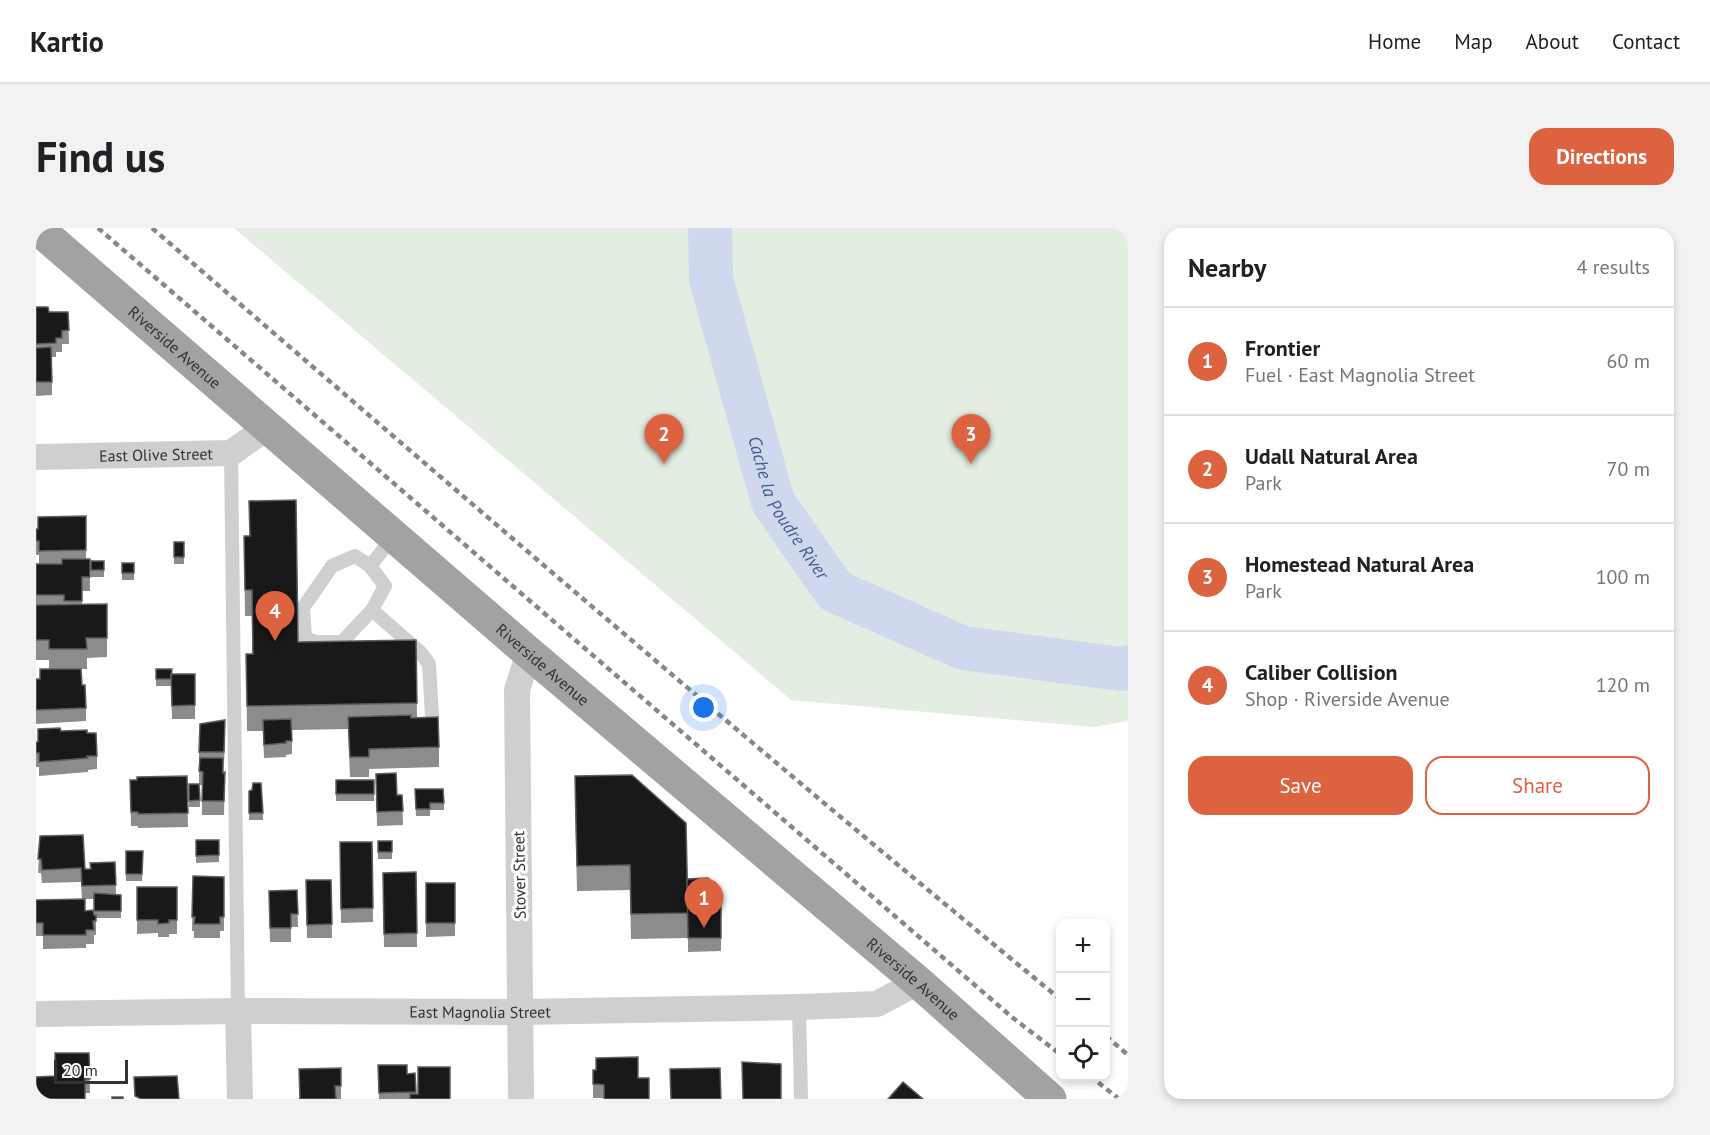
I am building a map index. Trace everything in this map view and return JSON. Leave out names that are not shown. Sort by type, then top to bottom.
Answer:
[{"type":"highway","name":"Riverside Avenue","points":[[37,228],[529,653],[918,982],[1050,1099]]},
{"type":"street","name":"East Olive Street","points":[[36,457],[231,453],[268,427]]},
{"type":"street","name":"Stover Street","points":[[521,1099],[517,690],[529,653]]},
{"type":"street","name":"East Magnolia Street","points":[[36,1014],[238,1011],[520,1012],[800,1007],[877,1004],[918,982]]},
{"type":"street","points":[[238,1011],[240,1099]]},
{"type":"lane","points":[[231,453],[238,1011]]},
{"type":"lane","points":[[370,566],[394,536]]},
{"type":"lane","points":[[355,556],[370,566],[385,586],[372,610],[342,642],[316,642],[305,638],[303,608],[332,566],[355,556]]},
{"type":"lane","points":[[372,610],[420,652],[429,664],[432,716]]},
{"type":"lane","points":[[800,1007],[801,1099]]},
{"type":"shaded area","points":[[234,228],[1128,228],[1128,721],[1093,727],[791,700]]},
{"type":"building","points":[[36,307],[48,307],[49,312],[68,312],[69,330],[62,331],[62,338],[56,338],[56,343],[36,344]]},
{"type":"building","points":[[51,347],[52,382],[36,382],[36,348]]},
{"type":"building","points":[[296,500],[298,642],[416,640],[417,703],[247,706],[246,654],[253,654],[252,590],[245,590],[244,536],[250,536],[249,501]]},
{"type":"building","points":[[86,516],[86,550],[39,551],[39,541],[36,541],[38,517]]},
{"type":"building","points":[[174,542],[184,542],[184,557],[174,557]]},
{"type":"building","points":[[62,559],[90,559],[90,577],[82,577],[82,601],[64,601],[64,595],[36,595],[36,564],[62,564]]},
{"type":"building","points":[[91,561],[104,561],[104,570],[91,570]]},
{"type":"building","points":[[122,563],[134,563],[134,573],[122,573]]},
{"type":"building","points":[[107,604],[107,638],[86,638],[87,649],[49,649],[49,640],[36,640],[36,605]]},
{"type":"building","points":[[40,669],[81,669],[82,685],[85,685],[86,708],[36,710],[36,679],[40,679]]},
{"type":"building","points":[[156,669],[172,669],[171,679],[156,679]]},
{"type":"building","points":[[171,674],[195,674],[195,705],[172,706]]},
{"type":"building","points":[[411,715],[411,718],[438,717],[439,747],[369,749],[369,757],[350,757],[348,717]]},
{"type":"building","points":[[291,719],[292,741],[264,745],[263,720]]},
{"type":"building","points":[[225,720],[224,752],[199,752],[200,724]]},
{"type":"building","points":[[60,728],[61,731],[87,730],[87,733],[96,733],[97,756],[39,762],[39,753],[36,753],[38,729]]},
{"type":"building","points":[[200,758],[223,758],[224,801],[202,801],[203,772],[199,771]]},
{"type":"building","points":[[396,773],[397,795],[402,795],[403,811],[377,812],[376,774]]},
{"type":"building","points":[[632,775],[686,823],[688,913],[631,914],[630,865],[577,866],[575,776]]},
{"type":"building","points":[[187,776],[188,813],[138,814],[138,812],[131,812],[130,780],[137,780],[137,777]]},
{"type":"building","points":[[336,780],[374,780],[374,794],[336,794]]},
{"type":"building","points":[[253,783],[261,783],[263,813],[249,813],[249,791],[252,790]]},
{"type":"building","points":[[189,784],[199,784],[200,800],[189,801]]},
{"type":"building","points":[[415,789],[443,789],[444,803],[430,803],[430,809],[416,809]]},
{"type":"building","points":[[83,835],[85,869],[91,869],[90,863],[115,862],[116,885],[82,886],[81,868],[42,870],[41,859],[38,859],[40,836]]},
{"type":"building","points":[[196,840],[219,840],[219,855],[196,856]]},
{"type":"building","points":[[378,841],[392,841],[392,852],[378,852]]},
{"type":"building","points":[[340,842],[372,842],[373,908],[341,909]]},
{"type":"building","points":[[126,851],[143,851],[142,874],[126,874]]},
{"type":"building","points":[[416,872],[417,933],[384,934],[383,873]]},
{"type":"building","points":[[193,876],[224,877],[224,917],[220,917],[220,924],[194,924],[195,917],[192,917]]},
{"type":"building","points":[[708,878],[712,882],[712,904],[721,904],[721,938],[688,938],[687,879]]},
{"type":"building","points":[[306,880],[331,880],[332,924],[307,925]]},
{"type":"building","points":[[426,883],[455,883],[455,923],[426,923]]},
{"type":"building","points":[[137,887],[177,887],[177,920],[158,924],[158,920],[137,920]]},
{"type":"building","points":[[297,890],[298,914],[291,914],[291,928],[270,928],[269,891]]},
{"type":"building","points":[[94,893],[121,895],[121,911],[94,911]]},
{"type":"building","points":[[85,899],[85,911],[93,910],[96,915],[96,921],[93,921],[94,930],[86,930],[86,935],[43,935],[43,923],[36,923],[36,900]]},
{"type":"building","points":[[55,1053],[89,1053],[90,1079],[85,1079],[85,1099],[36,1099],[36,1077],[55,1076]]},
{"type":"building","points":[[638,1057],[638,1078],[649,1078],[649,1099],[604,1099],[604,1085],[593,1084],[596,1058]]},
{"type":"building","points":[[742,1062],[781,1064],[781,1099],[743,1099]]},
{"type":"building","points":[[378,1065],[407,1065],[407,1074],[415,1073],[416,1092],[379,1093]]},
{"type":"building","points":[[418,1067],[450,1067],[450,1099],[410,1099],[410,1094],[418,1094]]},
{"type":"building","points":[[341,1068],[341,1086],[335,1086],[336,1099],[300,1099],[299,1069]]},
{"type":"building","points":[[720,1068],[721,1099],[671,1099],[670,1069]]},
{"type":"building","points":[[177,1076],[179,1099],[141,1099],[135,1096],[134,1077]]},
{"type":"building","points":[[903,1082],[923,1099],[888,1099]]},
{"type":"waterway","name":"Cache la Poudre River","points":[[710,228],[711,279],[773,502],[835,591],[963,648],[1121,669],[1128,667]]},
{"type":"railway","points":[[98,228],[1013,1018],[1056,1051]]},
{"type":"railway","points":[[152,228],[717,713],[1056,996]]},
{"type":"railway","points":[[1110,1039],[1128,1055]]},
{"type":"railway","points":[[1096,1081],[1119,1099]]},
{"type":"place","name":"Udall Natural Area","points":[[664,464]]},
{"type":"place","name":"Homestead Natural Area","points":[[971,464]]},
{"type":"place","name":"Caliber Collision","points":[[275,641]]},
{"type":"place","name":"Frontier","points":[[704,928]]}]
